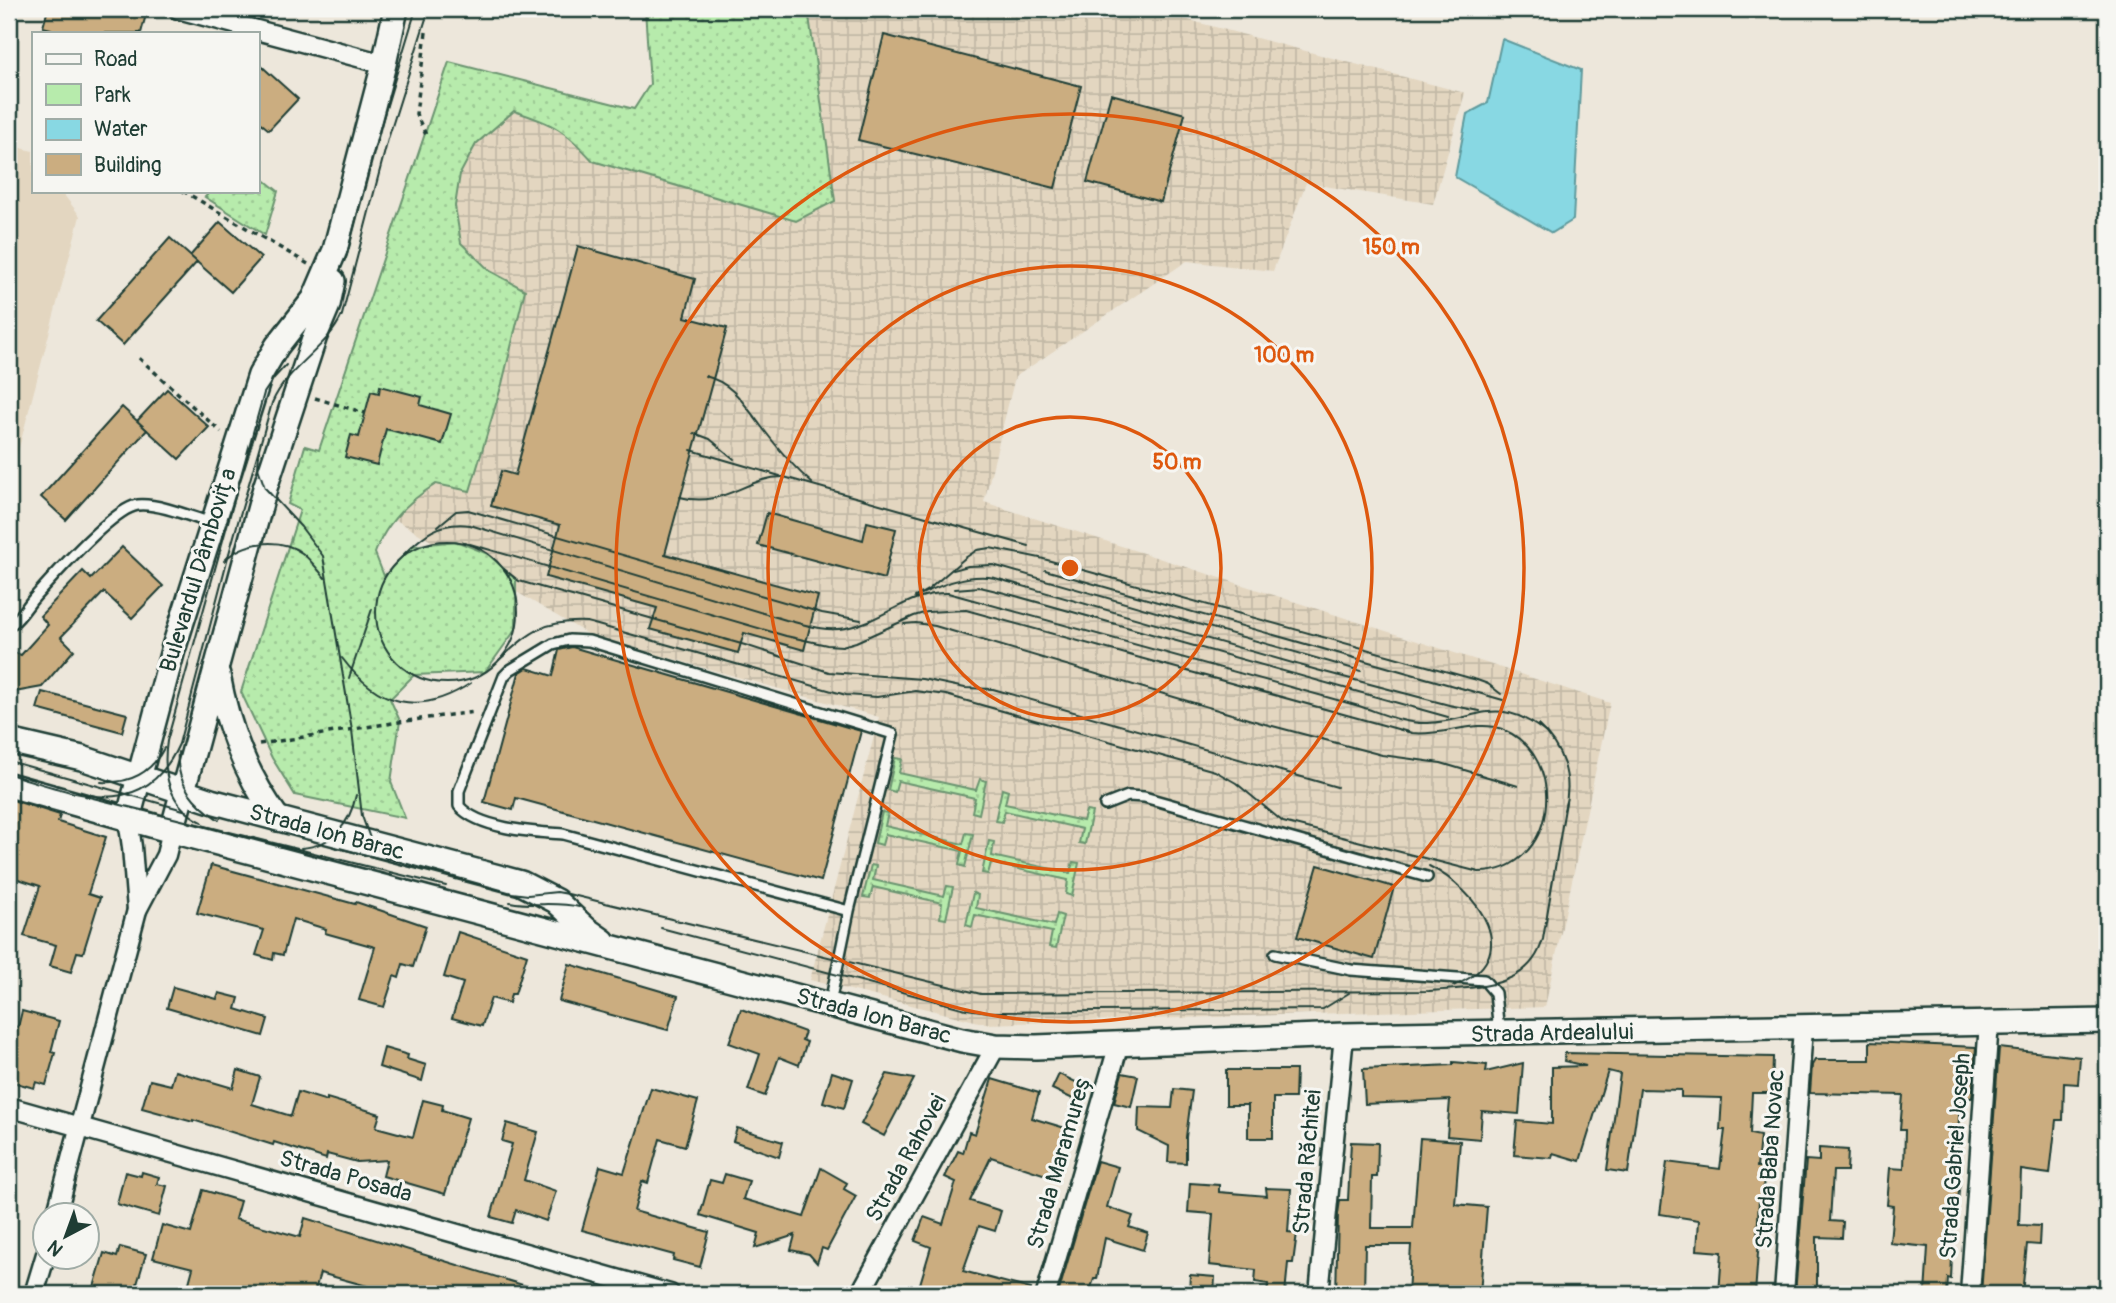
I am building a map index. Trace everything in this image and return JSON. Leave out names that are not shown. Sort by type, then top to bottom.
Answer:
[{"type":"street","points":[[178,9],[384,64]]},
{"type":"street","name":"Bulevardul Dâmbovița","points":[[137,910],[128,819],[160,693],[260,375],[277,346],[314,299],[335,250],[396,9]]},
{"type":"street","name":"Bulevardul Dâmbovița","points":[[60,1202],[137,910],[166,855],[265,488],[332,289],[335,250]]},
{"type":"street","points":[[216,670],[225,713],[249,775],[278,819]]},
{"type":"street","name":"Strada Ion Barac","points":[[9,741],[82,758],[183,792],[278,819],[522,883],[544,892],[560,903],[596,936],[631,951]]},
{"type":"street","name":"Strada Ion Barac","points":[[9,785],[172,831],[962,1040],[996,1046]]},
{"type":"street","name":"Strada Ardealului","points":[[996,1046],[1344,1035],[2107,1021]]},
{"type":"street","name":"Strada Gabriel Joseph","points":[[1970,1294],[1989,1022]]},
{"type":"street","name":"Strada Baba Novac","points":[[1784,1294],[1803,1028]]},
{"type":"street","name":"Strada Răchitei","points":[[1319,1294],[1344,1035]]},
{"type":"street","name":"Strada Maramureș","points":[[1046,1294],[1119,1044]]},
{"type":"street","name":"Strada Rahovei","points":[[860,1294],[996,1046]]},
{"type":"street","name":"Strada Posada","points":[[9,1107],[670,1294]]},
{"type":"street","points":[[34,1294],[41,1272]]},
{"type":"lane","points":[[9,622],[13,623],[22,616],[31,601],[84,545],[112,520],[132,507],[142,505],[213,523]]},
{"type":"lane","points":[[829,1004],[893,734],[589,641],[569,640],[553,644],[504,676],[459,791],[459,806],[467,815],[518,830],[563,834],[849,911]]},
{"type":"lane","points":[[1105,805],[1128,796],[1144,797],[1427,877]]},
{"type":"lane","points":[[1275,954],[1351,970],[1484,980],[1495,993],[1499,1034]]},
{"type":"path","points":[[426,32],[416,114],[427,137]]},
{"type":"path","points":[[185,192],[325,274]]},
{"type":"path","points":[[139,358],[237,446]]},
{"type":"path","points":[[296,393],[365,413]]},
{"type":"path","points":[[250,745],[400,721],[491,710]]},
{"type":"shaded area","points":[[645,9],[1147,9],[1465,93],[1433,204],[1306,183],[1273,271],[1187,261],[1015,377],[984,502],[1610,703],[1545,1007],[987,1024],[810,980],[879,717],[589,635],[312,470],[449,62],[634,109],[650,84]]},
{"type":"shaded area","points":[[9,145],[32,151],[32,192],[62,192],[80,216],[9,486]]},
{"type":"green space","points":[[645,9],[808,9],[835,201],[796,221],[593,161],[558,129],[514,111],[476,144],[460,174],[455,206],[461,243],[490,271],[525,290],[502,384],[470,491],[436,484],[407,505],[385,532],[375,553],[384,576],[412,546],[456,541],[488,554],[516,580],[516,629],[485,672],[414,675],[390,699],[400,721],[391,782],[405,818],[295,795],[272,758],[241,692],[300,510],[288,504],[305,446],[319,450],[449,62],[634,109],[650,84]]},
{"type":"green space","points":[[259,176],[278,191],[265,235],[205,197],[210,192],[259,192]]},
{"type":"green space","points":[[895,758],[902,759],[899,773],[976,790],[980,779],[986,781],[979,814],[972,812],[975,798],[898,781],[895,792],[888,790]]},
{"type":"green space","points":[[1002,789],[1008,791],[1005,804],[1083,821],[1086,811],[1092,812],[1085,844],[1079,843],[1082,829],[1005,811],[1002,822],[995,821]]},
{"type":"green space","points":[[882,812],[888,813],[885,826],[963,844],[966,833],[973,834],[965,867],[959,865],[962,851],[885,834],[882,845],[875,843]]},
{"type":"green space","points":[[989,841],[994,842],[992,856],[1070,873],[1073,862],[1079,863],[1072,896],[1066,894],[1068,880],[991,863],[988,874],[982,873]]},
{"type":"green space","points":[[871,865],[876,866],[873,880],[944,896],[947,886],[953,887],[946,919],[940,918],[942,903],[873,887],[870,898],[863,897]]},
{"type":"green space","points":[[973,893],[978,895],[976,908],[1054,925],[1057,914],[1063,916],[1056,948],[1049,947],[1052,932],[975,915],[972,927],[966,925]]},
{"type":"water","points":[[1502,39],[1581,70],[1573,220],[1552,233],[1455,177],[1467,114],[1488,103]]},
{"type":"building","points":[[48,9],[98,9],[120,15],[122,9],[147,11],[141,32],[50,32],[51,29],[43,27]]},
{"type":"building","points":[[884,35],[1081,86],[1055,188],[858,140]]},
{"type":"building","points":[[259,64],[298,99],[269,130],[259,122]]},
{"type":"building","points":[[1111,94],[1185,114],[1161,202],[1087,182]]},
{"type":"building","points":[[220,222],[261,258],[231,292],[190,256]]},
{"type":"building","points":[[170,238],[197,262],[123,345],[96,321]]},
{"type":"building","points":[[578,246],[695,279],[685,317],[727,328],[665,554],[818,596],[804,650],[744,633],[738,653],[650,629],[657,608],[546,577],[560,525],[491,506],[501,471],[515,475]]},
{"type":"building","points":[[380,386],[422,397],[420,405],[451,414],[442,444],[386,429],[377,465],[345,457],[351,435],[359,437],[371,391],[379,393]]},
{"type":"building","points":[[167,389],[209,427],[179,459],[137,421]]},
{"type":"building","points":[[122,407],[147,430],[66,520],[41,497]]},
{"type":"building","points":[[767,513],[863,540],[867,522],[896,529],[884,579],[758,545]]},
{"type":"building","points":[[122,547],[163,586],[132,618],[104,592],[61,637],[74,650],[42,687],[9,693],[9,651],[21,655],[48,625],[40,616],[83,571],[91,579]]},
{"type":"building","points":[[572,647],[861,731],[821,881],[516,798],[513,810],[484,802],[519,673],[527,668],[553,676],[559,650]]},
{"type":"building","points":[[42,692],[127,714],[122,732],[37,709]]},
{"type":"building","points":[[9,799],[60,815],[58,822],[106,837],[88,894],[100,898],[83,953],[77,952],[71,972],[50,966],[56,945],[24,936],[40,886],[9,876]]},
{"type":"building","points":[[211,865],[355,904],[356,902],[426,926],[413,967],[403,964],[399,978],[394,976],[384,1007],[359,1000],[375,947],[325,933],[326,929],[293,919],[283,955],[274,953],[273,960],[256,955],[264,930],[197,913]]},
{"type":"building","points":[[1318,865],[1394,887],[1374,959],[1297,937]]},
{"type":"building","points":[[458,932],[527,955],[515,994],[511,994],[509,1003],[491,998],[482,1026],[452,1018],[463,983],[444,977]]},
{"type":"building","points":[[569,964],[678,996],[668,1030],[559,1001]]},
{"type":"building","points":[[173,987],[217,999],[219,993],[239,998],[236,1009],[268,1019],[263,1036],[167,1008]]},
{"type":"building","points":[[741,1009],[805,1032],[802,1040],[807,1042],[799,1065],[779,1057],[765,1096],[748,1090],[760,1054],[729,1043]]},
{"type":"building","points":[[22,1011],[59,1021],[51,1052],[55,1053],[46,1085],[36,1082],[34,1088],[9,1081],[9,1025],[18,1027]]},
{"type":"building","points":[[1870,1042],[1976,1047],[1972,1098],[1960,1097],[1956,1180],[1960,1181],[1957,1212],[1954,1212],[1951,1279],[1948,1278],[1947,1294],[1925,1294],[1928,1247],[1890,1243],[1893,1206],[1887,1205],[1890,1168],[1904,1169],[1905,1130],[1900,1130],[1903,1095],[1810,1093],[1812,1065],[1815,1060],[1870,1060]]},
{"type":"building","points":[[384,1048],[408,1055],[407,1059],[426,1065],[422,1081],[379,1067]]},
{"type":"building","points":[[1999,1048],[2080,1057],[2078,1084],[2064,1083],[2063,1120],[2056,1120],[2050,1174],[2021,1170],[2019,1225],[2040,1226],[2039,1245],[2027,1244],[2022,1294],[1981,1294]]},
{"type":"building","points":[[1565,1053],[1773,1057],[1772,1093],[1752,1093],[1750,1134],[1760,1136],[1757,1167],[1765,1167],[1762,1200],[1759,1200],[1755,1294],[1719,1294],[1722,1252],[1697,1250],[1699,1220],[1660,1214],[1667,1162],[1720,1169],[1725,1130],[1720,1130],[1722,1098],[1681,1097],[1681,1090],[1640,1089],[1628,1173],[1607,1170],[1620,1074],[1608,1071],[1580,1161],[1553,1153],[1552,1158],[1514,1155],[1517,1121],[1552,1124],[1552,1067],[1586,1066],[1564,1061]]},
{"type":"building","points":[[1453,1062],[1487,1065],[1486,1072],[1523,1063],[1519,1114],[1482,1111],[1480,1139],[1447,1136],[1450,1100],[1365,1104],[1363,1069],[1453,1065]]},
{"type":"building","points":[[238,1070],[260,1077],[252,1104],[291,1116],[298,1092],[380,1114],[376,1127],[413,1137],[423,1100],[443,1105],[442,1110],[468,1118],[445,1194],[383,1176],[387,1160],[357,1162],[327,1154],[326,1159],[274,1142],[273,1145],[193,1120],[142,1108],[150,1080],[171,1085],[175,1071],[233,1088]]},
{"type":"building","points":[[1226,1070],[1296,1070],[1295,1098],[1273,1098],[1273,1138],[1248,1138],[1248,1105],[1226,1105]]},
{"type":"building","points":[[832,1072],[853,1079],[844,1108],[823,1102]]},
{"type":"building","points":[[1122,1073],[1138,1076],[1131,1107],[1114,1103]]},
{"type":"building","points":[[887,1074],[914,1079],[884,1136],[861,1124]]},
{"type":"building","points":[[1059,1074],[1080,1084],[1077,1101],[1052,1089]]},
{"type":"building","points":[[992,1079],[1039,1093],[1032,1118],[1065,1128],[1049,1176],[991,1157],[970,1201],[1001,1211],[995,1231],[979,1226],[963,1271],[1031,1289],[1030,1294],[917,1294],[931,1247],[915,1241],[924,1217],[943,1224],[956,1182],[945,1177],[958,1151],[963,1153],[969,1132],[975,1134]]},
{"type":"building","points":[[651,1088],[698,1101],[685,1146],[660,1139],[648,1183],[642,1181],[634,1211],[709,1232],[700,1267],[673,1260],[674,1255],[582,1230],[600,1166],[624,1173]]},
{"type":"building","points":[[1174,1089],[1192,1091],[1186,1137],[1186,1163],[1168,1162],[1169,1146],[1138,1131],[1139,1107],[1172,1108]]},
{"type":"building","points":[[507,1123],[538,1132],[524,1180],[556,1191],[546,1221],[516,1210],[512,1223],[491,1217],[512,1144],[502,1141]]},
{"type":"building","points":[[737,1128],[783,1142],[779,1157],[733,1141]]},
{"type":"building","points":[[1420,1138],[1460,1141],[1455,1204],[1487,1207],[1480,1294],[1408,1294],[1411,1245],[1365,1245],[1364,1294],[1336,1294],[1338,1214],[1340,1200],[1348,1200],[1351,1142],[1378,1143],[1377,1177],[1372,1177],[1371,1228],[1413,1228]]},
{"type":"building","points":[[1819,1148],[1848,1150],[1847,1171],[1833,1171],[1830,1221],[1843,1222],[1842,1238],[1817,1237],[1817,1294],[1795,1294],[1806,1160],[1819,1161]]},
{"type":"building","points":[[1097,1161],[1118,1167],[1107,1207],[1133,1216],[1129,1227],[1148,1233],[1143,1250],[1105,1238],[1097,1279],[1094,1279],[1089,1294],[1058,1294]]},
{"type":"building","points":[[821,1168],[847,1183],[844,1189],[856,1196],[827,1250],[822,1248],[817,1263],[809,1254],[791,1250],[795,1235],[755,1248],[759,1233],[700,1215],[710,1180],[722,1183],[725,1174],[749,1181],[743,1199],[804,1217]]},
{"type":"building","points":[[125,1172],[141,1176],[142,1172],[159,1177],[157,1184],[167,1186],[159,1216],[117,1204]]},
{"type":"building","points":[[1190,1183],[1219,1185],[1219,1192],[1267,1196],[1266,1188],[1291,1189],[1288,1232],[1297,1233],[1293,1263],[1288,1263],[1285,1294],[1267,1294],[1268,1284],[1255,1282],[1256,1270],[1209,1265],[1213,1214],[1188,1212]]},
{"type":"building","points":[[203,1190],[240,1201],[235,1219],[300,1237],[305,1218],[539,1290],[538,1294],[364,1294],[367,1286],[320,1273],[314,1294],[264,1294],[236,1287],[235,1290],[231,1289],[230,1294],[186,1294],[193,1268],[153,1258],[162,1225],[191,1233]]},
{"type":"building","points":[[120,1247],[146,1254],[134,1294],[92,1294],[98,1272],[102,1272],[104,1253],[117,1257]]},
{"type":"building","points":[[1190,1275],[1215,1277],[1214,1294],[1189,1291]]},
{"type":"tram line","points":[[346,258],[378,135],[416,9]]},
{"type":"tram line","points":[[9,774],[82,794],[127,794],[146,786],[164,769],[179,744],[272,403],[288,378],[327,338],[342,315],[388,139],[429,9]]},
{"type":"tram line","points":[[202,822],[182,807],[170,788],[166,765],[167,741],[264,393],[286,365]]},
{"type":"tram line","points":[[705,376],[731,389],[785,456],[812,483]]},
{"type":"tram line","points":[[694,433],[710,439],[734,459]]},
{"type":"tram line","points":[[691,450],[780,476]]},
{"type":"tram line","points":[[259,451],[258,468],[265,488],[323,556],[352,730],[362,816],[372,844],[386,858],[512,893],[568,894],[981,994],[1429,991],[1480,987],[1512,977],[1536,956],[1543,939],[1566,802]]},
{"type":"tram line","points":[[680,497],[710,499],[758,481],[784,477],[1029,546]]},
{"type":"tram line","points":[[438,526],[456,511],[468,510],[822,613],[861,620]]},
{"type":"tram line","points":[[402,556],[432,531],[449,525],[470,525],[786,620],[831,629],[859,624],[921,597],[948,593],[1359,706],[1401,720],[1427,723],[1499,711],[1528,720],[1545,732]]},
{"type":"tram line","points":[[447,541],[474,546],[497,562],[513,585],[518,612],[513,639],[497,662],[474,678],[447,683],[420,678],[397,662],[381,639],[376,612],[381,585],[397,562],[420,546],[447,541]]},
{"type":"tram line","points":[[224,561],[251,545],[273,543],[302,553],[325,578]]},
{"type":"tram line","points":[[470,544],[786,636],[827,645],[842,646],[856,642],[927,612],[966,610],[1412,733],[1492,726],[1524,743],[1538,763],[1545,787],[1545,811],[1538,834],[1525,854],[1505,867],[1479,872],[1283,822],[1236,783],[1215,771],[946,695],[915,691],[877,697],[846,695],[587,622],[559,623],[538,630],[499,660]]},
{"type":"tram line","points":[[1480,711],[1317,670],[995,578],[964,579],[944,584],[915,597],[977,550],[990,548],[1040,558],[1477,680],[1501,694]]},
{"type":"tram line","points":[[953,570],[968,566],[993,565],[1361,671]]},
{"type":"tram line","points":[[504,569],[519,581],[745,645],[829,672],[922,679],[965,688],[993,689],[1337,787]]},
{"type":"tram line","points":[[1045,570],[1503,700]]},
{"type":"tram line","points":[[955,589],[980,587],[1005,593],[1448,717]]},
{"type":"tram line","points":[[349,678],[372,609]]},
{"type":"tram line","points":[[904,624],[935,626],[1265,724],[1382,755],[1441,763],[1518,786]]},
{"type":"tram line","points":[[342,658],[370,687],[400,701],[417,703],[434,700],[471,683]]},
{"type":"tram line","points":[[1538,725],[1554,743],[1564,764],[1568,786],[1564,810]]},
{"type":"tram line","points":[[101,782],[121,781],[138,775],[153,764],[164,748]]},
{"type":"tram line","points":[[178,752],[180,773],[188,792],[219,820]]},
{"type":"tram line","points":[[9,761],[187,811]]},
{"type":"tram line","points":[[301,848],[322,843],[338,832],[349,815],[356,795]]},
{"type":"tram line","points":[[85,796],[446,886]]},
{"type":"tram line","points":[[333,847],[387,860]]},
{"type":"tram line","points":[[1429,866],[1464,891],[1487,924],[1491,942],[1488,958],[1475,974],[1453,986]]},
{"type":"tram line","points":[[510,902],[579,907]]},
{"type":"tram line","points":[[661,928],[966,1009],[990,1012],[1323,1009],[1349,993]]}]
